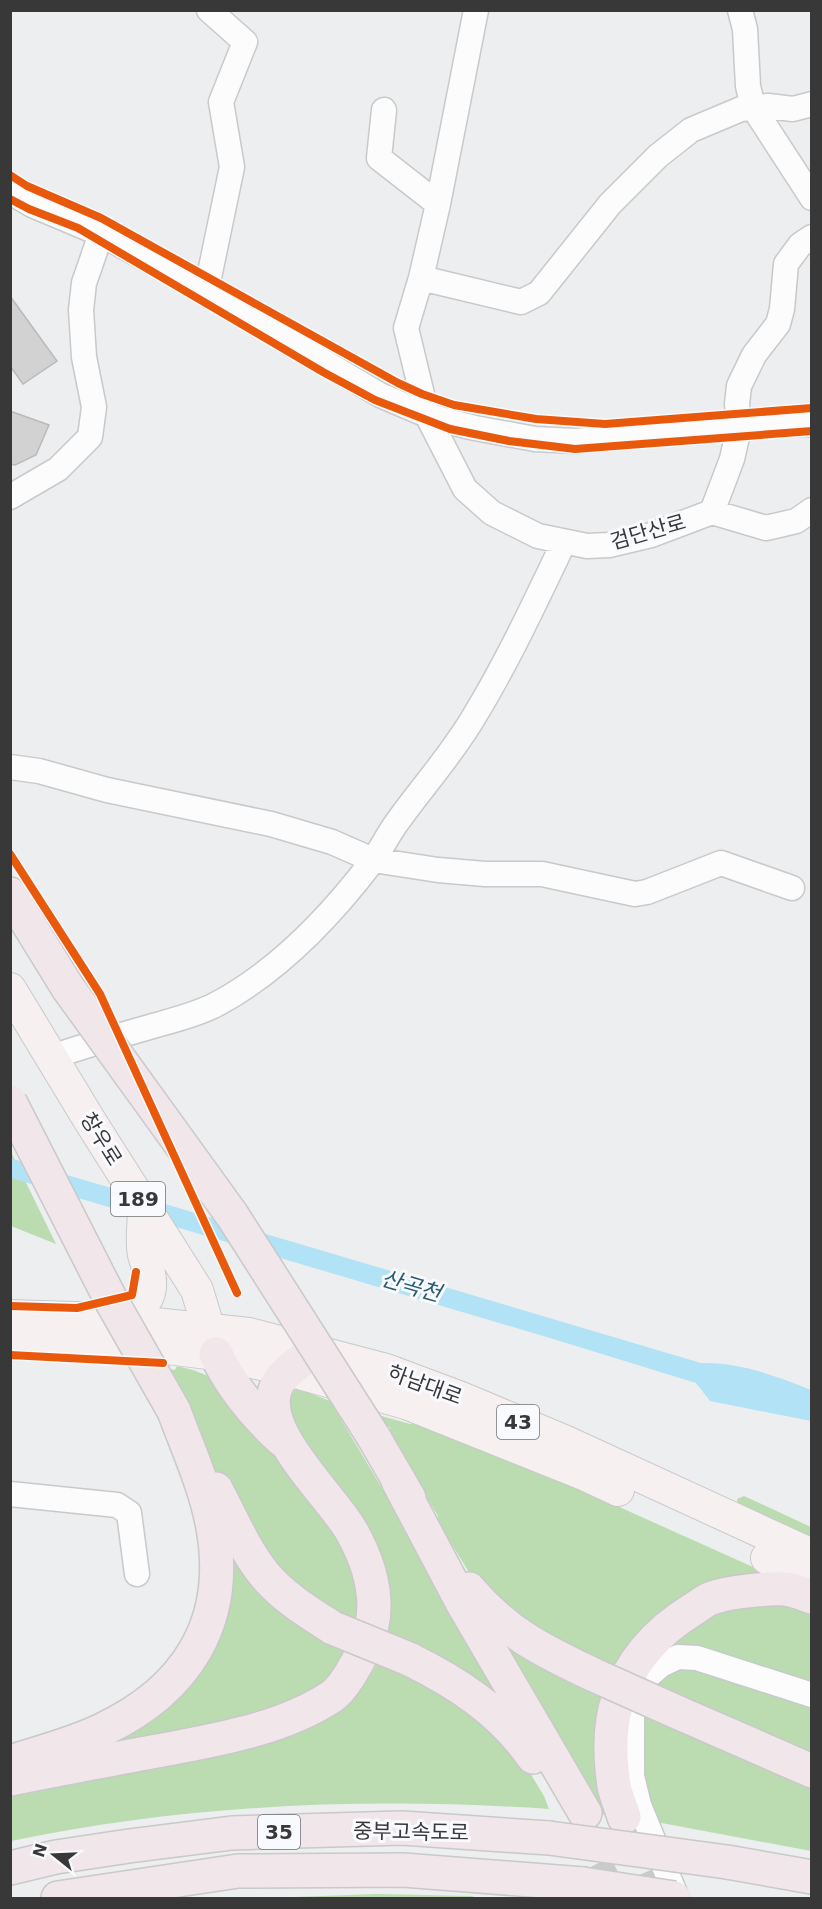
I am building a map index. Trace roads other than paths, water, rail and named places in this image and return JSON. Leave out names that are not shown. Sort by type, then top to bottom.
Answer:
[{"type":"highway","points":[[10,894],[68,988],[232,1215],[373,1436],[577,1812],[527,1747],[497,1714],[456,1685],[409,1659],[333,1628],[298,1606],[265,1575],[250,1554],[174,1411],[112,1302],[10,1101]]},
{"type":"highway","points":[[10,1779],[209,1741],[270,1725],[301,1714],[334,1696],[358,1662],[370,1637],[375,1608],[369,1570],[352,1531],[285,1443],[262,1422],[226,1376],[213,1342]]},
{"type":"highway","points":[[285,1443],[276,1420],[274,1393],[280,1380],[289,1370],[315,1352]]},
{"type":"highway","points":[[10,1761],[67,1744],[102,1730],[128,1716],[173,1682],[188,1664],[201,1641],[211,1613],[216,1585],[217,1555],[213,1526],[204,1494],[174,1411]]},
{"type":"highway","points":[[398,1481],[464,1584],[480,1603],[505,1626],[530,1644],[594,1675],[812,1771]]},
{"type":"highway","points":[[624,1816],[614,1788],[612,1751],[614,1718],[618,1700],[630,1671],[647,1646],[662,1630],[678,1618],[712,1598],[748,1591],[786,1589],[812,1597]]},
{"type":"highway","name":"중부고속도로","points":[[10,1868],[56,1857],[232,1833],[402,1828],[549,1838],[727,1862],[812,1877]]},
{"type":"highway","name":"중부고속도로","points":[[58,1899],[238,1871],[403,1870],[583,1884],[676,1899]]},
{"type":"highway","points":[[530,1899],[583,1884]]},
{"type":"main road","name":"창우로","points":[[10,989],[197,1290],[213,1342]]},
{"type":"main road","points":[[108,1319],[129,1315],[142,1305],[151,1286],[144,1253],[144,1208]]},
{"type":"main road","name":"하남대로","points":[[10,1316],[108,1319],[213,1342],[289,1370],[406,1403],[586,1475],[812,1579]]},
{"type":"main road","name":"하남대로","points":[[10,1339],[213,1342],[249,1334],[386,1370],[461,1398],[566,1442],[812,1555]]},
{"type":"street","points":[[206,292],[232,167],[221,102],[245,42],[209,10]]},
{"type":"street","name":"검단산로","points":[[476,10],[438,204],[421,278],[406,328],[427,415],[465,489],[492,513],[538,536],[587,546],[609,545],[651,536],[712,512],[766,528],[796,521],[812,510]]},
{"type":"street","points":[[740,10],[745,29],[748,86],[753,106],[812,198]]},
{"type":"street","points":[[421,278],[521,302],[539,293],[610,204],[658,156],[691,130],[753,106],[784,109],[812,104]]},
{"type":"street","points":[[384,110],[379,158],[438,204]]},
{"type":"street","points":[[10,192],[32,205],[100,234],[206,292],[356,381],[427,415],[474,428],[535,439],[575,441],[812,423]]},
{"type":"street","points":[[10,496],[58,469],[90,437],[93,407],[84,357],[81,310],[84,283],[100,234]]},
{"type":"street","points":[[740,428],[736,404],[739,386],[754,356],[778,324],[782,309],[786,264],[800,245],[812,237]]},
{"type":"street","name":"검단산로","points":[[712,512],[732,459],[740,428]]},
{"type":"street","points":[[51,1057],[185,1017],[213,1006],[246,987],[273,966],[322,920],[350,890],[373,860],[396,823],[475,716],[508,658],[564,542]]},
{"type":"street","points":[[10,767],[39,771],[118,792],[271,824],[332,842],[373,860],[438,870],[485,874],[542,874],[635,894],[647,892],[721,863],[792,888]]},
{"type":"street","points":[[10,1494],[117,1504],[129,1513],[137,1574]]},
{"type":"street","points":[[676,1899],[639,1805],[632,1776],[632,1711],[645,1679],[661,1665],[678,1657],[697,1658],[812,1695]]},
{"type":"water","name":"산곡천","points":[[10,1158],[701,1363],[744,1367],[771,1375],[811,1390],[811,1421],[710,1401],[696,1383],[11,1178]]},
{"type":"tunnel","points":[[573,1821],[613,1898]]},
{"type":"tunnel","points":[[629,1826],[661,1898]]}]
